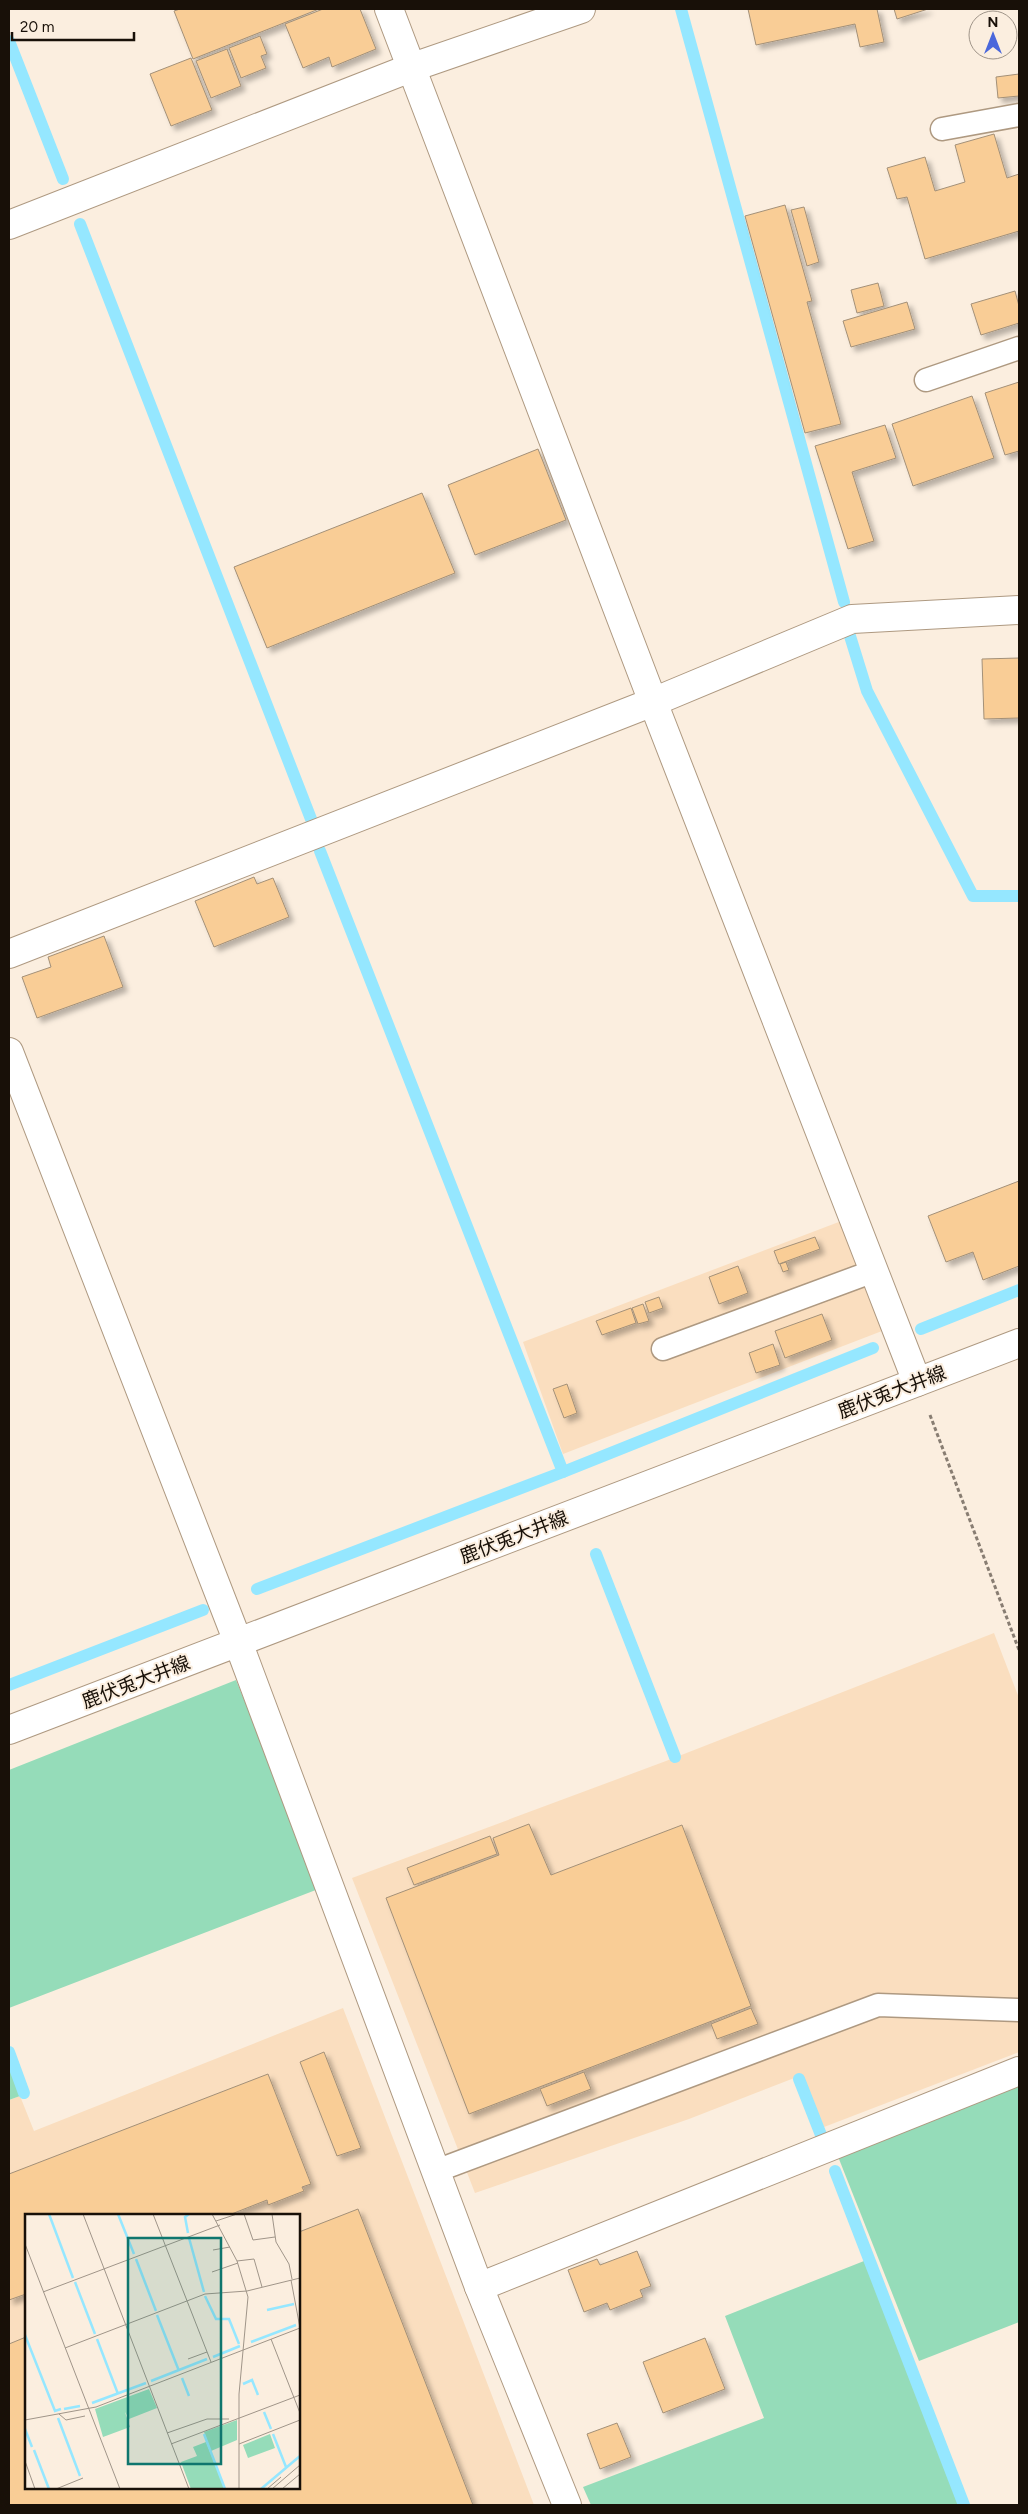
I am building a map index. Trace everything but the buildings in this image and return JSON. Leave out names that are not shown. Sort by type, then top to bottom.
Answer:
[{"type":"street","points":[[389,9],[413,67],[653,702],[917,1382]]},
{"type":"street","points":[[9,225],[413,67],[581,9]]},
{"type":"street","points":[[9,954],[653,702],[852,619],[1019,610]]},
{"type":"street","points":[[9,1052],[238,1642],[479,2287],[567,2505]]},
{"type":"street","name":"鹿伏兎大井線","points":[[9,1730],[1019,1342]]},
{"type":"street","points":[[479,2287],[1019,2071]]},
{"type":"lane","points":[[942,129],[1019,115]]},
{"type":"lane","points":[[926,380],[1019,348]]},
{"type":"lane","points":[[663,1349],[874,1271]]},
{"type":"lane","points":[[436,2171],[878,2005],[1019,2010]]},
{"type":"path","points":[[917,1382],[1019,1650]]},
{"type":"shaded area","points":[[844,1220],[882,1331],[563,1454],[523,1342]]},
{"type":"shaded area","points":[[994,1633],[1019,1698],[1019,2052],[824,2127],[802,2075],[689,2119],[475,2193],[352,1878],[666,1761]]},
{"type":"shaded area","points":[[343,2008],[534,2505],[9,2505],[9,2100],[20,2096],[34,2131]]},
{"type":"green space","points":[[236,1680],[321,1888],[9,2008],[9,1770]]},
{"type":"green space","points":[[9,2067],[20,2096],[9,2100]]},
{"type":"green space","points":[[1019,2083],[1019,2322],[919,2361],[837,2154]]},
{"type":"green space","points":[[864,2261],[961,2505],[591,2505],[583,2487],[764,2418],[725,2316]]},
{"type":"waterway","points":[[681,9],[844,602]]},
{"type":"waterway","points":[[9,41],[63,179]]},
{"type":"waterway","points":[[80,224],[311,819]]},
{"type":"waterway","points":[[850,636],[867,691],[973,896],[1019,896]]},
{"type":"waterway","points":[[320,851],[563,1472]]},
{"type":"waterway","points":[[921,1329],[1019,1290]]},
{"type":"waterway","points":[[257,1589],[563,1472],[873,1348]]},
{"type":"waterway","points":[[596,1554],[675,1757]]},
{"type":"waterway","points":[[9,1685],[203,1610]]},
{"type":"waterway","points":[[9,2052],[24,2093]]},
{"type":"waterway","points":[[799,2079],[821,2135]]},
{"type":"waterway","points":[[835,2171],[964,2505]]}]
